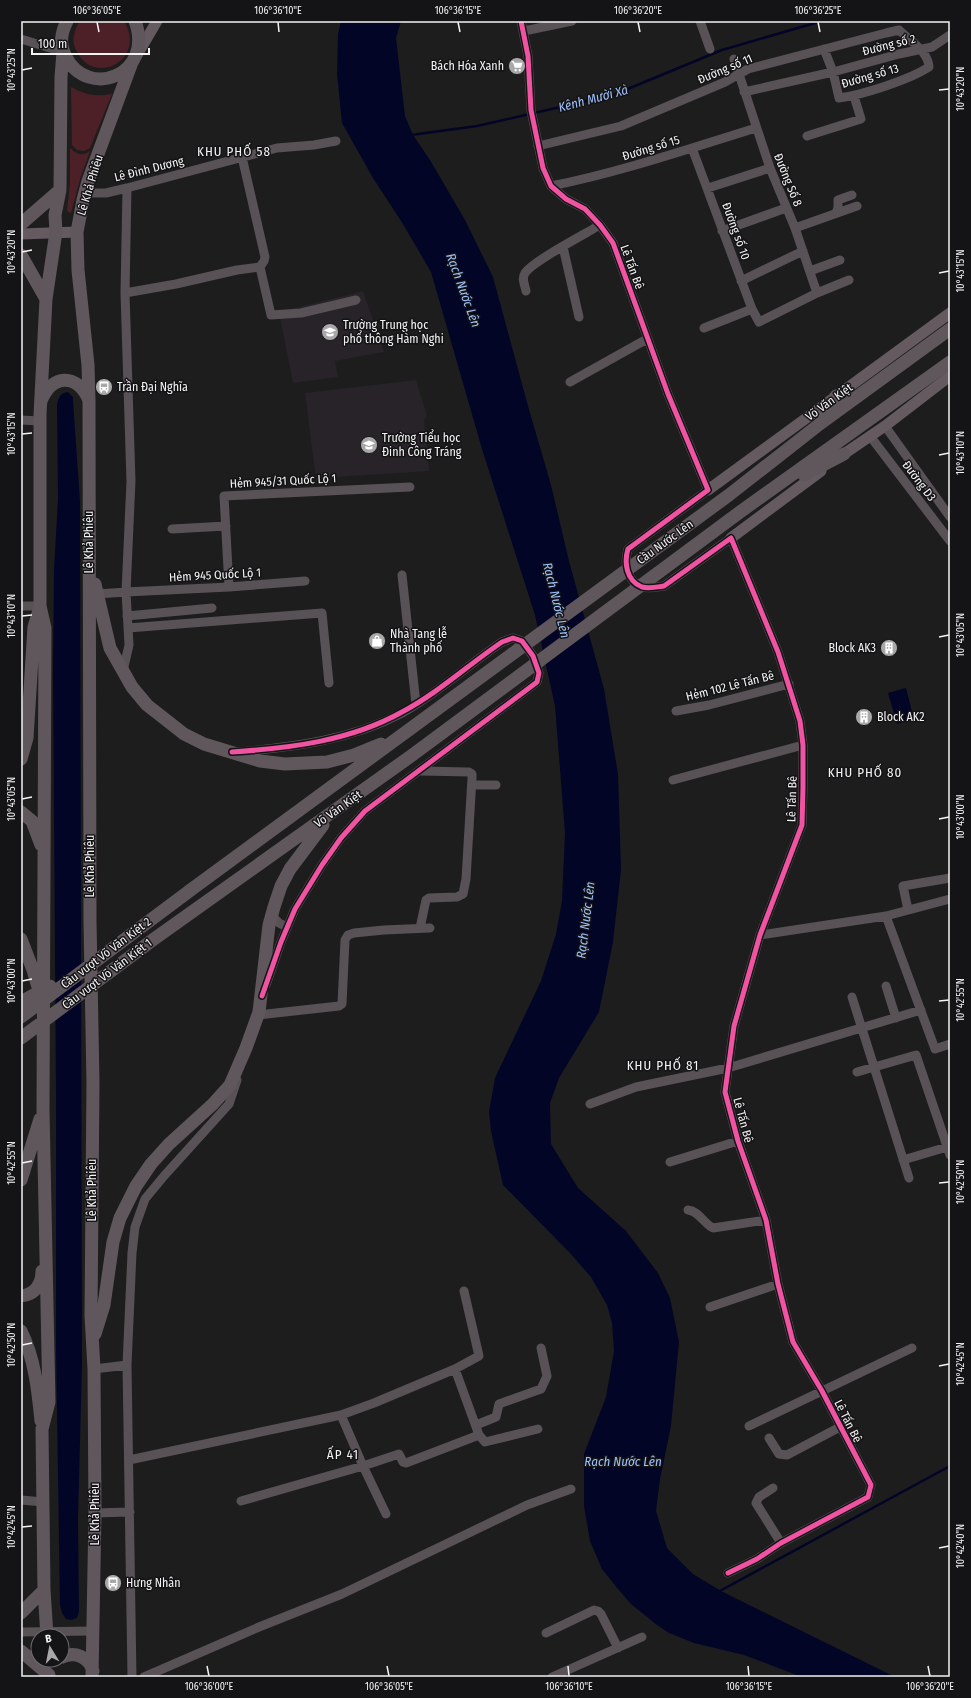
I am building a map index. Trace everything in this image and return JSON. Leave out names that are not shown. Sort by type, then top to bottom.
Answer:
[{"type":"highway","name":"Lê Khả Phiêu","points":[[93,1674],[95,1513],[94,1369],[91,1315],[93,1083],[91,967],[89,400],[88,365],[78,270],[77,232],[85,193],[140,44],[139,32],[135,21]]},
{"type":"highway","points":[[64,24],[62,45],[66,57],[77,71],[88,77],[99,79],[122,73],[133,62]]},
{"type":"highway","name":"Lê Khả Phiêu","points":[[47,1628],[44,1590],[42,1429],[49,1402],[43,1110],[45,628],[40,606],[40,421],[46,299],[56,232],[55,215],[60,190],[61,77],[66,57]]},
{"type":"highway","name":"Lê Khả Phiêu","points":[[56,232],[63,214],[67,177],[66,57]]},
{"type":"highway","points":[[21,224],[60,190]]},
{"type":"highway","points":[[21,255],[46,299]]},
{"type":"highway","name":"Võ Văn Kiệt","points":[[729,495],[821,423],[950,329]]},
{"type":"highway","points":[[762,497],[950,362]]},
{"type":"highway","points":[[41,401],[49,388],[64,380],[72,381],[80,386],[89,400]]},
{"type":"highway","points":[[821,423],[836,396]]},
{"type":"highway","points":[[762,497],[844,454]]},
{"type":"highway","name":"Cầu Nước Lên","points":[[467,688],[729,495]]},
{"type":"highway","name":"Cầu Nước Lên","points":[[481,704],[762,497]]},
{"type":"highway","points":[[89,557],[110,648],[132,687],[147,705],[184,734],[204,744],[260,761],[270,756],[292,764],[327,762],[354,755],[408,730]]},
{"type":"highway","points":[[21,759],[26,738],[34,627],[40,606]]},
{"type":"highway","name":"Võ Văn Kiệt","points":[[192,889],[467,688]]},
{"type":"highway","name":"Võ Văn Kiệt","points":[[193,912],[481,704]]},
{"type":"highway","points":[[21,812],[30,818],[35,826],[45,861]]},
{"type":"highway","points":[[93,1341],[104,1305],[113,1242],[120,1218],[127,1202],[151,1164],[169,1144],[213,1104],[230,1085],[258,1015],[262,996],[272,916],[281,886],[290,869],[330,814]]},
{"type":"highway","points":[[21,1002],[81,967],[192,889]]},
{"type":"highway","name":"Cầu vượt Võ Văn Kiệt 2","points":[[21,1017],[192,889]]},
{"type":"highway","name":"Cầu vượt Võ Văn Kiệt 1","points":[[21,1038],[193,912]]},
{"type":"highway","points":[[21,939],[33,970],[44,1009]]},
{"type":"highway","points":[[21,1180],[43,1110]]},
{"type":"highway","points":[[21,1296],[35,1291],[39,1284],[42,1277],[46,1246]]},
{"type":"highway","points":[[21,1332],[31,1358],[38,1393],[42,1429]]},
{"type":"highway","points":[[21,1613],[44,1590]]},
{"type":"highway","points":[[21,1651],[50,1676]]},
{"type":"highway","points":[[70,1656],[83,1657],[90,1663],[93,1674]]},
{"type":"main road","points":[[133,62],[157,21]]},
{"type":"main road","points":[[21,234],[77,232]]},
{"type":"main road","name":"Võ Văn Kiệt","points":[[708,490],[950,313]]},
{"type":"main road","points":[[731,538],[844,454],[872,440],[887,429],[950,376]]},
{"type":"street","name":"Lê Tấn Bê","points":[[521,21],[528,56],[531,110],[543,168],[551,186],[566,199],[585,209],[600,225],[613,243],[647,338],[688,444],[708,490]]},
{"type":"street","points":[[524,30],[572,21]]},
{"type":"street","points":[[700,21],[710,49]]},
{"type":"street","name":"Đường số 11","points":[[538,146],[621,126],[740,74],[748,69],[899,30],[920,49]]},
{"type":"street","name":"Đường số 2","points":[[832,72],[932,47],[950,36]]},
{"type":"street","points":[[21,40],[66,57]]},
{"type":"street","name":"Đường số 13","points":[[744,92],[832,72],[839,98],[854,96],[919,74],[929,67],[928,59],[920,49]]},
{"type":"street","points":[[824,50],[832,72]]},
{"type":"street","name":"Đường Số 8","points":[[734,59],[770,168],[786,208],[796,228],[817,293]]},
{"type":"street","points":[[807,136],[861,119],[854,96]]},
{"type":"street","name":"Đường số 15","points":[[551,186],[635,166],[756,128]]},
{"type":"street","name":"Lê Đình Dương","points":[[85,193],[106,193],[277,148],[314,145],[336,141]]},
{"type":"street","name":"Đường số 10","points":[[692,148],[752,310],[759,322],[817,293]]},
{"type":"street","points":[[242,157],[265,257],[260,267],[271,315],[301,312],[356,300]]},
{"type":"street","points":[[708,188],[770,168]]},
{"type":"street","points":[[123,671],[129,645],[126,592],[131,481],[125,293],[127,188]]},
{"type":"street","points":[[836,213],[838,208],[838,200],[852,195]]},
{"type":"street","points":[[796,228],[857,206]]},
{"type":"street","points":[[722,231],[786,208]]},
{"type":"street","points":[[526,291],[523,280],[524,274],[533,265],[600,225]]},
{"type":"street","points":[[563,247],[579,317]]},
{"type":"street","points":[[741,281],[803,251]]},
{"type":"street","points":[[810,271],[840,260]]},
{"type":"street","points":[[125,293],[176,284],[237,270],[260,267]]},
{"type":"street","points":[[817,293],[849,280]]},
{"type":"street","points":[[704,328],[752,310]]},
{"type":"street","points":[[570,382],[647,338]]},
{"type":"street","points":[[21,420],[40,421]]},
{"type":"street","name":"Đường D3","points":[[887,429],[950,517]]},
{"type":"street","name":"Đường D3","points":[[872,440],[950,541]]},
{"type":"street","name":"Hẻm 945/31 Quốc Lộ 1","points":[[229,587],[224,496],[410,487]]},
{"type":"street","points":[[708,490],[628,549],[625,558],[626,570],[641,587],[652,588],[664,586],[669,584],[731,538]]},
{"type":"street","points":[[172,529],[226,526]]},
{"type":"street","name":"Lê Tấn Bê","points":[[728,1574],[757,1560],[782,1543],[868,1497],[871,1485],[822,1391],[792,1342],[778,1284],[766,1220],[738,1141],[725,1092],[734,1026],[760,934],[802,825],[803,745],[800,721],[778,652],[731,538]]},
{"type":"street","points":[[402,575],[416,704]]},
{"type":"street","name":"Hẻm 945 Quốc Lộ 1","points":[[97,594],[229,587],[305,581]]},
{"type":"street","points":[[21,606],[40,606]]},
{"type":"street","points":[[127,616],[212,608]]},
{"type":"street","points":[[128,628],[322,613],[329,683]]},
{"type":"street","points":[[262,996],[287,927],[307,888],[341,838],[366,812],[537,682],[539,674],[533,656],[522,641],[513,638],[502,642],[402,713],[361,731],[337,738],[285,748],[270,756]]},
{"type":"street","name":"Hẻm 102 Lê Tấn Bê","points":[[676,711],[709,705],[789,684]]},
{"type":"street","points":[[673,780],[803,745]]},
{"type":"street","points":[[420,771],[469,772],[472,778],[466,879],[463,894],[457,897],[429,898],[426,900],[420,928]]},
{"type":"street","points":[[472,785],[496,785]]},
{"type":"street","points":[[908,910],[903,886],[950,878]]},
{"type":"street","points":[[760,934],[886,916],[950,899]]},
{"type":"street","points":[[272,916],[279,923],[287,927]]},
{"type":"street","points":[[886,916],[935,1049],[950,1044]]},
{"type":"street","points":[[258,1015],[339,1006],[342,1004],[346,940],[348,936],[354,933],[430,928]]},
{"type":"street","points":[[886,986],[896,1018]]},
{"type":"street","points":[[852,996],[909,1178]]},
{"type":"street","points":[[590,1104],[636,1087],[728,1068],[921,1010]]},
{"type":"street","points":[[132,1677],[127,1365],[132,1253],[135,1227],[145,1199],[229,1104],[246,1048]]},
{"type":"street","points":[[857,1072],[916,1055],[949,1151],[903,1160]]},
{"type":"street","points":[[670,1162],[738,1141]]},
{"type":"street","points":[[688,1210],[693,1210],[713,1228],[766,1220]]},
{"type":"street","points":[[710,1307],[778,1284]]},
{"type":"street","points":[[129,1460],[341,1415],[374,1403],[454,1369],[479,1356],[464,1290]]},
{"type":"street","points":[[476,1425],[496,1417],[499,1404],[542,1389],[547,1376],[541,1348]]},
{"type":"street","points":[[749,1426],[912,1348]]},
{"type":"street","points":[[94,1369],[127,1365]]},
{"type":"street","points":[[454,1369],[479,1435],[485,1442],[538,1429]]},
{"type":"street","points":[[341,1415],[386,1514]]},
{"type":"street","points":[[769,1438],[779,1454],[787,1455],[840,1427]]},
{"type":"street","points":[[241,1501],[363,1466],[399,1454],[403,1462],[406,1463],[479,1435]]},
{"type":"street","points":[[144,1677],[259,1627],[342,1594],[527,1505],[571,1488]]},
{"type":"street","points":[[773,1488],[758,1497],[756,1503],[782,1543]]},
{"type":"street","points":[[21,1500],[43,1502]]},
{"type":"street","points":[[95,1513],[130,1512]]},
{"type":"street","points":[[546,1633],[594,1610],[601,1614],[618,1648]]},
{"type":"street","points":[[70,1632],[94,1630]]},
{"type":"street","points":[[552,1677],[642,1637]]},
{"type":"shaded area","points":[[80,21],[124,21],[130,35],[129,47],[124,57],[115,64],[105,68],[94,67],[84,61],[74,46],[73,39]]},
{"type":"shaded area","points":[[71,87],[91,95],[112,94],[90,148],[84,151],[77,150],[72,145]]},
{"type":"shaded area","points":[[70,148],[79,154],[84,154],[90,151],[80,179],[71,213],[67,211],[70,183]]},
{"type":"shaded area","name":"Trường Trung học phổ thông Hàm Nghi","points":[[363,291],[384,352],[335,361],[338,377],[293,383],[279,312]]},
{"type":"shaded area","name":"Trường Tiểu học Đinh Công Tráng","points":[[416,380],[427,416],[424,420],[429,471],[320,478],[315,472],[305,393]]},
{"type":"water","name":"Rạch Nước Lên","points":[[341,21],[401,21],[396,38],[405,116],[413,135],[430,160],[465,220],[493,277],[551,485],[569,561],[604,689],[618,774],[621,870],[613,942],[599,1012],[559,1078],[550,1103],[551,1144],[578,1188],[626,1231],[658,1273],[670,1298],[679,1342],[671,1426],[660,1479],[656,1511],[667,1548],[693,1574],[721,1591],[895,1677],[802,1677],[744,1655],[694,1643],[669,1633],[631,1604],[618,1589],[602,1569],[590,1541],[584,1506],[584,1454],[606,1397],[614,1351],[612,1323],[607,1305],[591,1277],[570,1253],[503,1185],[491,1131],[489,1112],[495,1078],[541,981],[556,934],[562,901],[565,833],[555,706],[535,615],[482,449],[431,272],[403,224],[373,178],[342,123],[337,74],[338,34]]},
{"type":"water","points":[[68,392],[73,397],[80,501],[82,1364],[78,1519],[79,1612],[77,1618],[71,1620],[66,1619],[62,1613],[60,1605],[56,1349],[53,672],[54,570],[58,498],[57,404],[60,396],[63,393]]},
{"type":"water","points":[[906,688],[914,719],[897,724],[888,693]]},
{"type":"waterway","name":"Kênh Mười Xà","points":[[411,135],[477,126],[613,95],[722,50],[822,21]]},
{"type":"waterway","points":[[718,1592],[950,1466]]},
{"type":"cycle path","points":[[521,21],[528,56],[531,110],[543,168],[551,186],[566,199],[585,209],[600,225],[613,243],[668,394],[708,490],[628,549],[626,565],[629,576],[637,584],[645,588],[664,586],[731,538],[778,652],[800,721],[803,745],[802,825],[760,935],[734,1026],[725,1092],[738,1141],[766,1220],[778,1284],[793,1342],[822,1391],[871,1485],[868,1497],[781,1543],[757,1559],[728,1573]]},
{"type":"cycle path","points":[[232,752],[276,748],[320,741],[362,730],[382,722],[428,696],[502,642],[513,638],[522,641],[533,656],[539,673],[537,682],[365,811],[341,838],[322,865],[295,909],[281,942],[262,996]]},
{"type":"place","name":"Bách Hóa Xanh","points":[[517,66]]},
{"type":"place","name":"Trường Trung học phổ thông Hàm Nghi","points":[[330,332]]},
{"type":"place","name":"Trần Đại Nghĩa","points":[[104,387]]},
{"type":"place","name":"Trường Tiểu học Đinh Công Tráng","points":[[369,445]]},
{"type":"place","name":"Nhà Tang lễ Thành phố","points":[[377,641]]},
{"type":"place","name":"Block AK3","points":[[889,648]]},
{"type":"place","name":"Block AK2","points":[[864,717]]},
{"type":"place","name":"Hưng Nhân","points":[[113,1583]]},
{"type":"district","name":"KHU PHỐ 58","points":[[234,151]]},
{"type":"district","name":"KHU PHỐ 80","points":[[865,772]]},
{"type":"district","name":"KHU PHỐ 81","points":[[663,1065]]},
{"type":"district","name":"ẤP 41","points":[[343,1454]]}]
